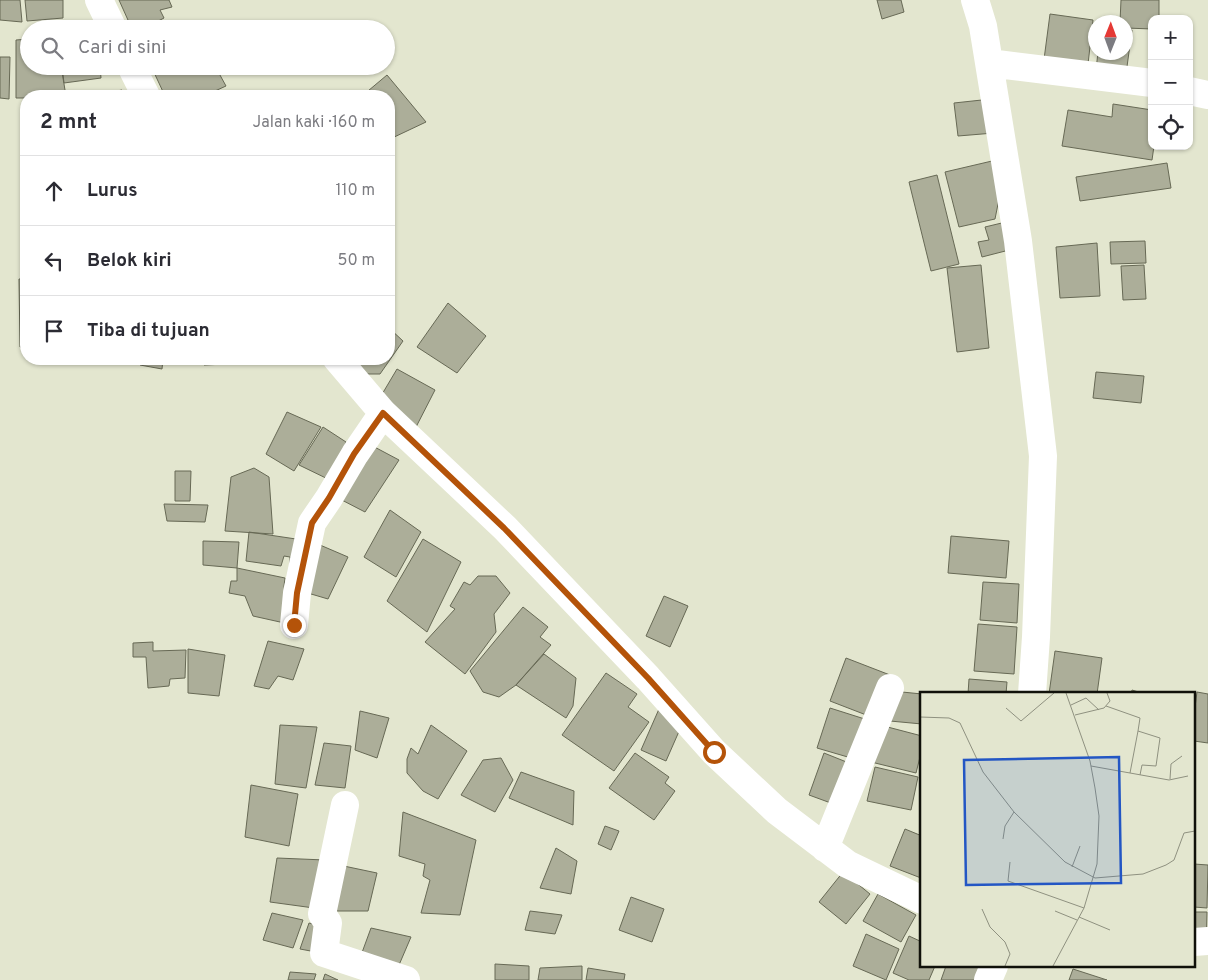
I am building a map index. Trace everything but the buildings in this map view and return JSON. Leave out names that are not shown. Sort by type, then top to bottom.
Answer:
[{"type":"street","points":[[99,0],[109,20]]},
{"type":"street","points":[[975,0],[983,26],[1018,241],[1043,456],[1032,692]]},
{"type":"street","points":[[989,63],[1148,83]]},
{"type":"street","points":[[136,75],[143,90]]},
{"type":"street","points":[[1193,92],[1208,94]]},
{"type":"street","points":[[342,365],[383,413],[504,528],[648,678],[714,752],[777,811],[847,864],[920,899]]},
{"type":"street","points":[[294,625],[297,593],[312,523],[329,498],[354,454],[383,413]]},
{"type":"street","points":[[825,848],[890,688]]},
{"type":"street","points":[[345,805],[322,914],[328,923],[324,953],[406,980]]},
{"type":"street","points":[[988,980],[993,968]]},
{"type":"route","points":[[294,625],[297,593],[312,523],[329,498],[354,454],[383,413],[504,528],[648,678],[714,752]]}]
